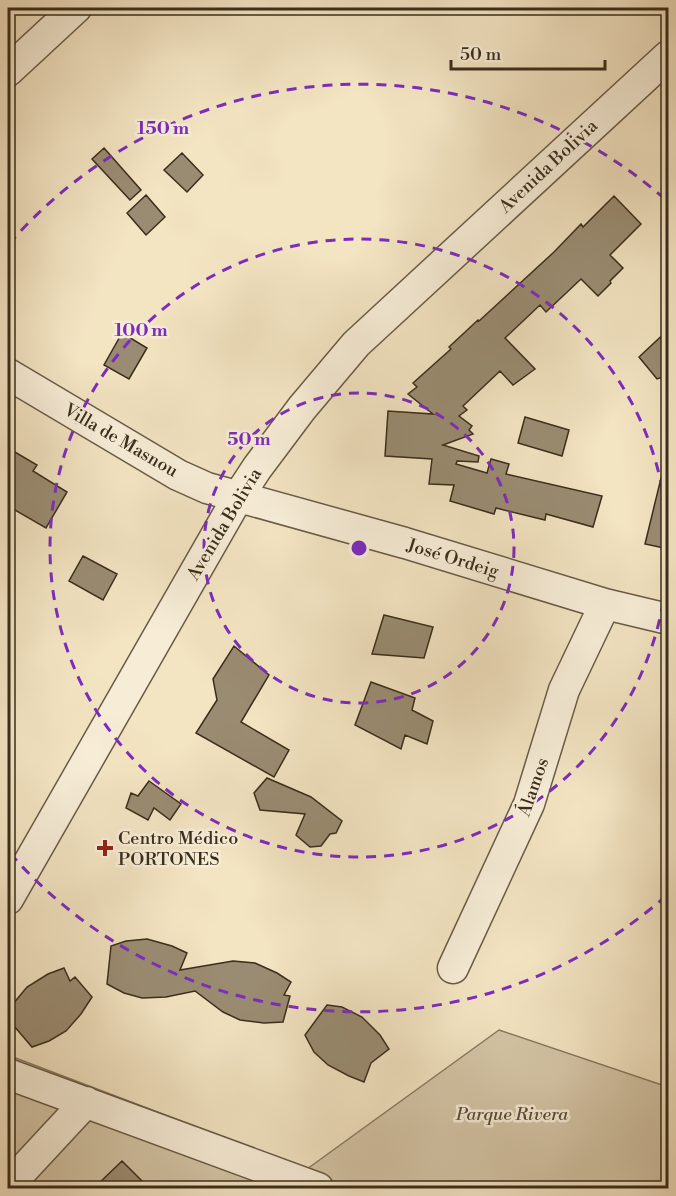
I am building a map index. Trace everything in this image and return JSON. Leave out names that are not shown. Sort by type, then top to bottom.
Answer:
[{"type":"street","points":[[8,71],[76,8]]},
{"type":"street","name":"Avenida Bolivia","points":[[8,899],[238,497],[302,408],[356,344],[669,57]]},
{"type":"street","name":"Villa de Masnou","points":[[8,374],[178,475],[207,488],[238,497]]},
{"type":"street","name":"José Ordeig","points":[[238,497],[405,543],[605,604],[669,620]]},
{"type":"street","name":"Álamos","points":[[453,968],[529,804],[564,690],[605,604]]},
{"type":"street","points":[[8,1074],[318,1188]]},
{"type":"street","points":[[8,1186],[86,1102]]},
{"type":"green space","name":"Parque Rivera","points":[[499,1030],[668,1087],[668,1188],[8,1188],[8,1055],[307,1169]]},
{"type":"building","points":[[104,148],[141,190],[130,200],[92,159]]},
{"type":"building","points":[[182,153],[203,175],[187,192],[164,170]]},
{"type":"building","points":[[146,195],[165,217],[146,235],[127,213]]},
{"type":"building","points":[[614,196],[641,224],[610,255],[623,268],[598,296],[581,279],[546,312],[540,305],[505,338],[535,369],[513,385],[500,371],[463,406],[467,410],[459,416],[472,426],[469,430],[473,434],[443,445],[479,456],[478,462],[457,461],[456,464],[487,473],[491,459],[509,464],[506,474],[602,496],[593,527],[546,514],[545,520],[496,508],[494,514],[450,501],[454,485],[429,484],[432,459],[385,456],[388,411],[433,414],[408,394],[417,387],[413,383],[581,224],[583,227]]},
{"type":"building","points":[[669,329],[669,375],[657,379],[639,357]]},
{"type":"building","points":[[122,333],[147,348],[129,379],[104,365]]},
{"type":"building","points":[[525,417],[569,430],[562,456],[518,443]]},
{"type":"building","points":[[8,448],[37,465],[33,471],[67,492],[46,528],[8,506]]},
{"type":"building","points":[[662,474],[669,475],[669,549],[645,544]]},
{"type":"building","points":[[83,556],[117,574],[103,600],[69,581]]},
{"type":"building","points":[[384,615],[433,627],[424,658],[372,654]]},
{"type":"building","points":[[234,646],[269,675],[241,722],[289,750],[274,777],[196,733],[217,700],[213,679]]},
{"type":"building","points":[[371,682],[415,698],[412,710],[433,721],[427,744],[405,735],[401,749],[355,725]]},
{"type":"building","points":[[267,778],[311,797],[342,821],[336,833],[330,834],[321,846],[310,847],[296,835],[305,814],[260,810],[254,793]]},
{"type":"building","points":[[149,781],[181,804],[170,820],[154,808],[148,820],[126,808],[131,793],[138,796]]},
{"type":"building","points":[[147,939],[187,953],[180,970],[233,961],[255,963],[277,973],[291,982],[284,995],[290,996],[283,1022],[264,1023],[240,1020],[223,1012],[195,991],[166,997],[142,998],[124,993],[107,984],[111,946],[126,941]]},
{"type":"building","points":[[64,968],[70,981],[75,977],[92,997],[66,1031],[49,1041],[32,1047],[8,1019],[13,1004],[27,987],[48,974]]},
{"type":"building","points":[[327,1005],[342,1007],[362,1017],[380,1035],[389,1049],[371,1063],[364,1082],[328,1065],[314,1052],[305,1035]]},
{"type":"building","points":[[122,1161],[149,1188],[94,1188]]},
{"type":"place","name":"Centro Médico PORTONES","points":[[105,848]]}]
